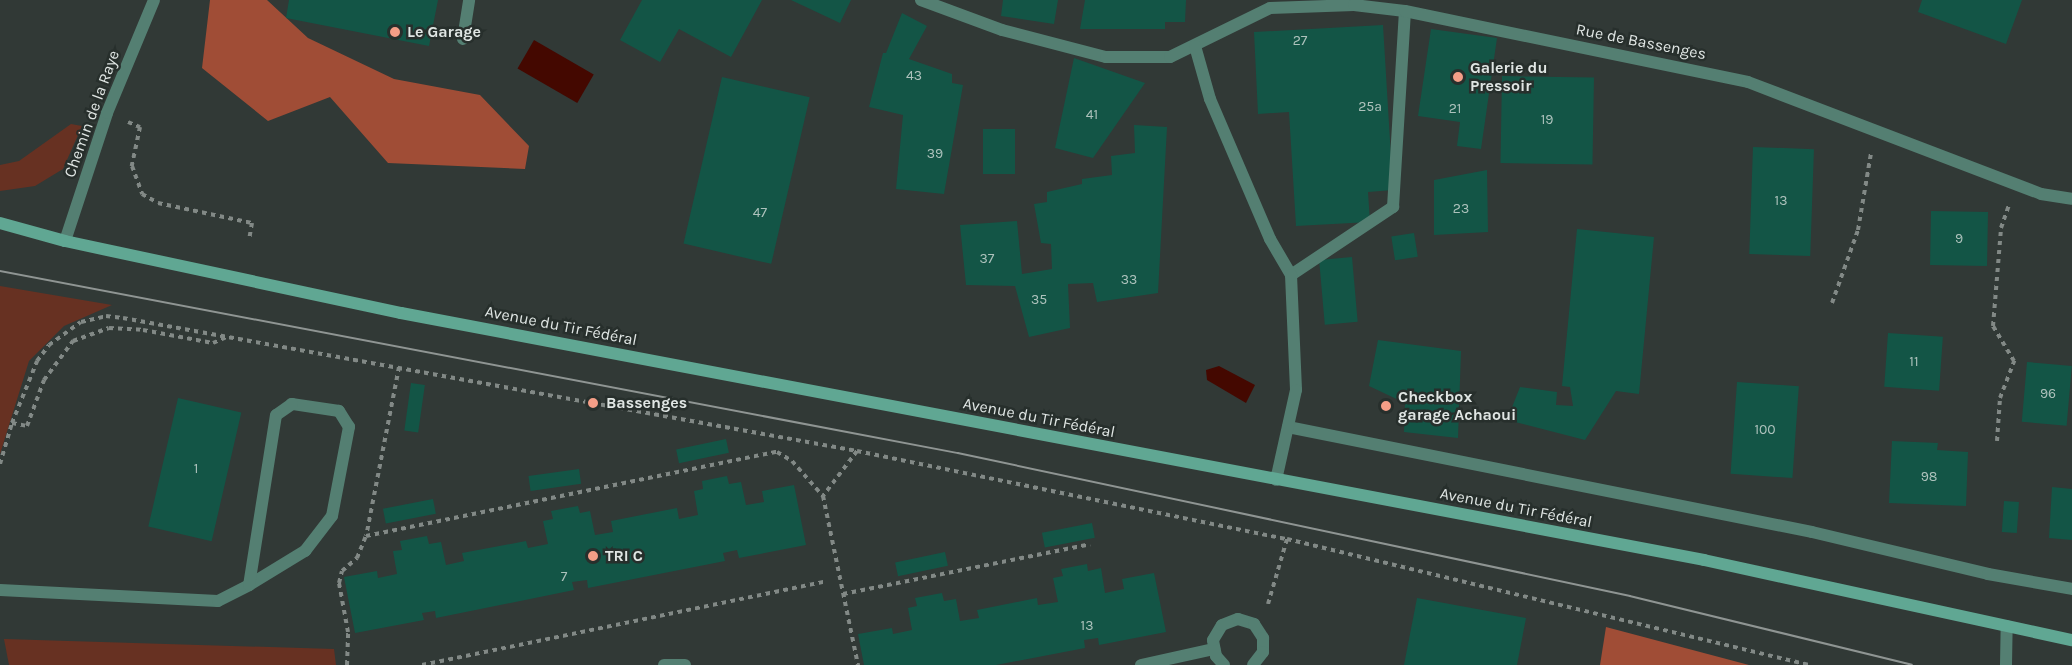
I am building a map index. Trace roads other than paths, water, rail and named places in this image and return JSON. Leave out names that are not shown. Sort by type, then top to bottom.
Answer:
[{"type":"main road","name":"Avenue du Tir Fédéral","points":[[0,223],[65,241],[401,312],[1704,560],[2072,640]]},
{"type":"street","name":"Chemin de la Raye","points":[[65,241],[107,113],[154,0]]},
{"type":"street","points":[[463,39],[469,0]]},
{"type":"street","name":"Rue de Bassenges","points":[[921,0],[1002,30],[1106,57],[1170,57],[1270,8],[1354,5],[1405,11],[1748,82],[2016,184],[2072,199]]},
{"type":"street","points":[[1291,275],[1393,207],[1405,11]]},
{"type":"street","points":[[1195,46],[1210,99],[1270,239],[1291,275],[1296,390],[1276,480]]},
{"type":"street","points":[[0,590],[218,601],[249,585],[304,551],[332,516],[349,427],[339,411],[292,404],[276,415],[249,585]]},
{"type":"street","points":[[1288,427],[1812,532],[1988,574],[2072,589]]},
{"type":"street","points":[[1224,665],[1214,649],[1216,632],[1229,621],[1246,620],[1260,631],[1263,652],[1253,665]]},
{"type":"street","points":[[2006,665],[2007,626]]},
{"type":"street","points":[[1141,665],[1214,649]]},
{"type":"street","points":[[668,665],[685,665]]},
{"type":"tram line","points":[[0,271],[958,453],[1630,596],[1912,665]]},
{"type":"place","name":"Le Garage","points":[[395,32]]},
{"type":"place","name":"Galerie du Pressoir","points":[[1458,77]]},
{"type":"place","name":"Bassenges","points":[[593,403]]},
{"type":"place","name":"Checkbox garage Achaoui","points":[[1386,406]]},
{"type":"place","name":"TRI C","points":[[593,556]]}]
